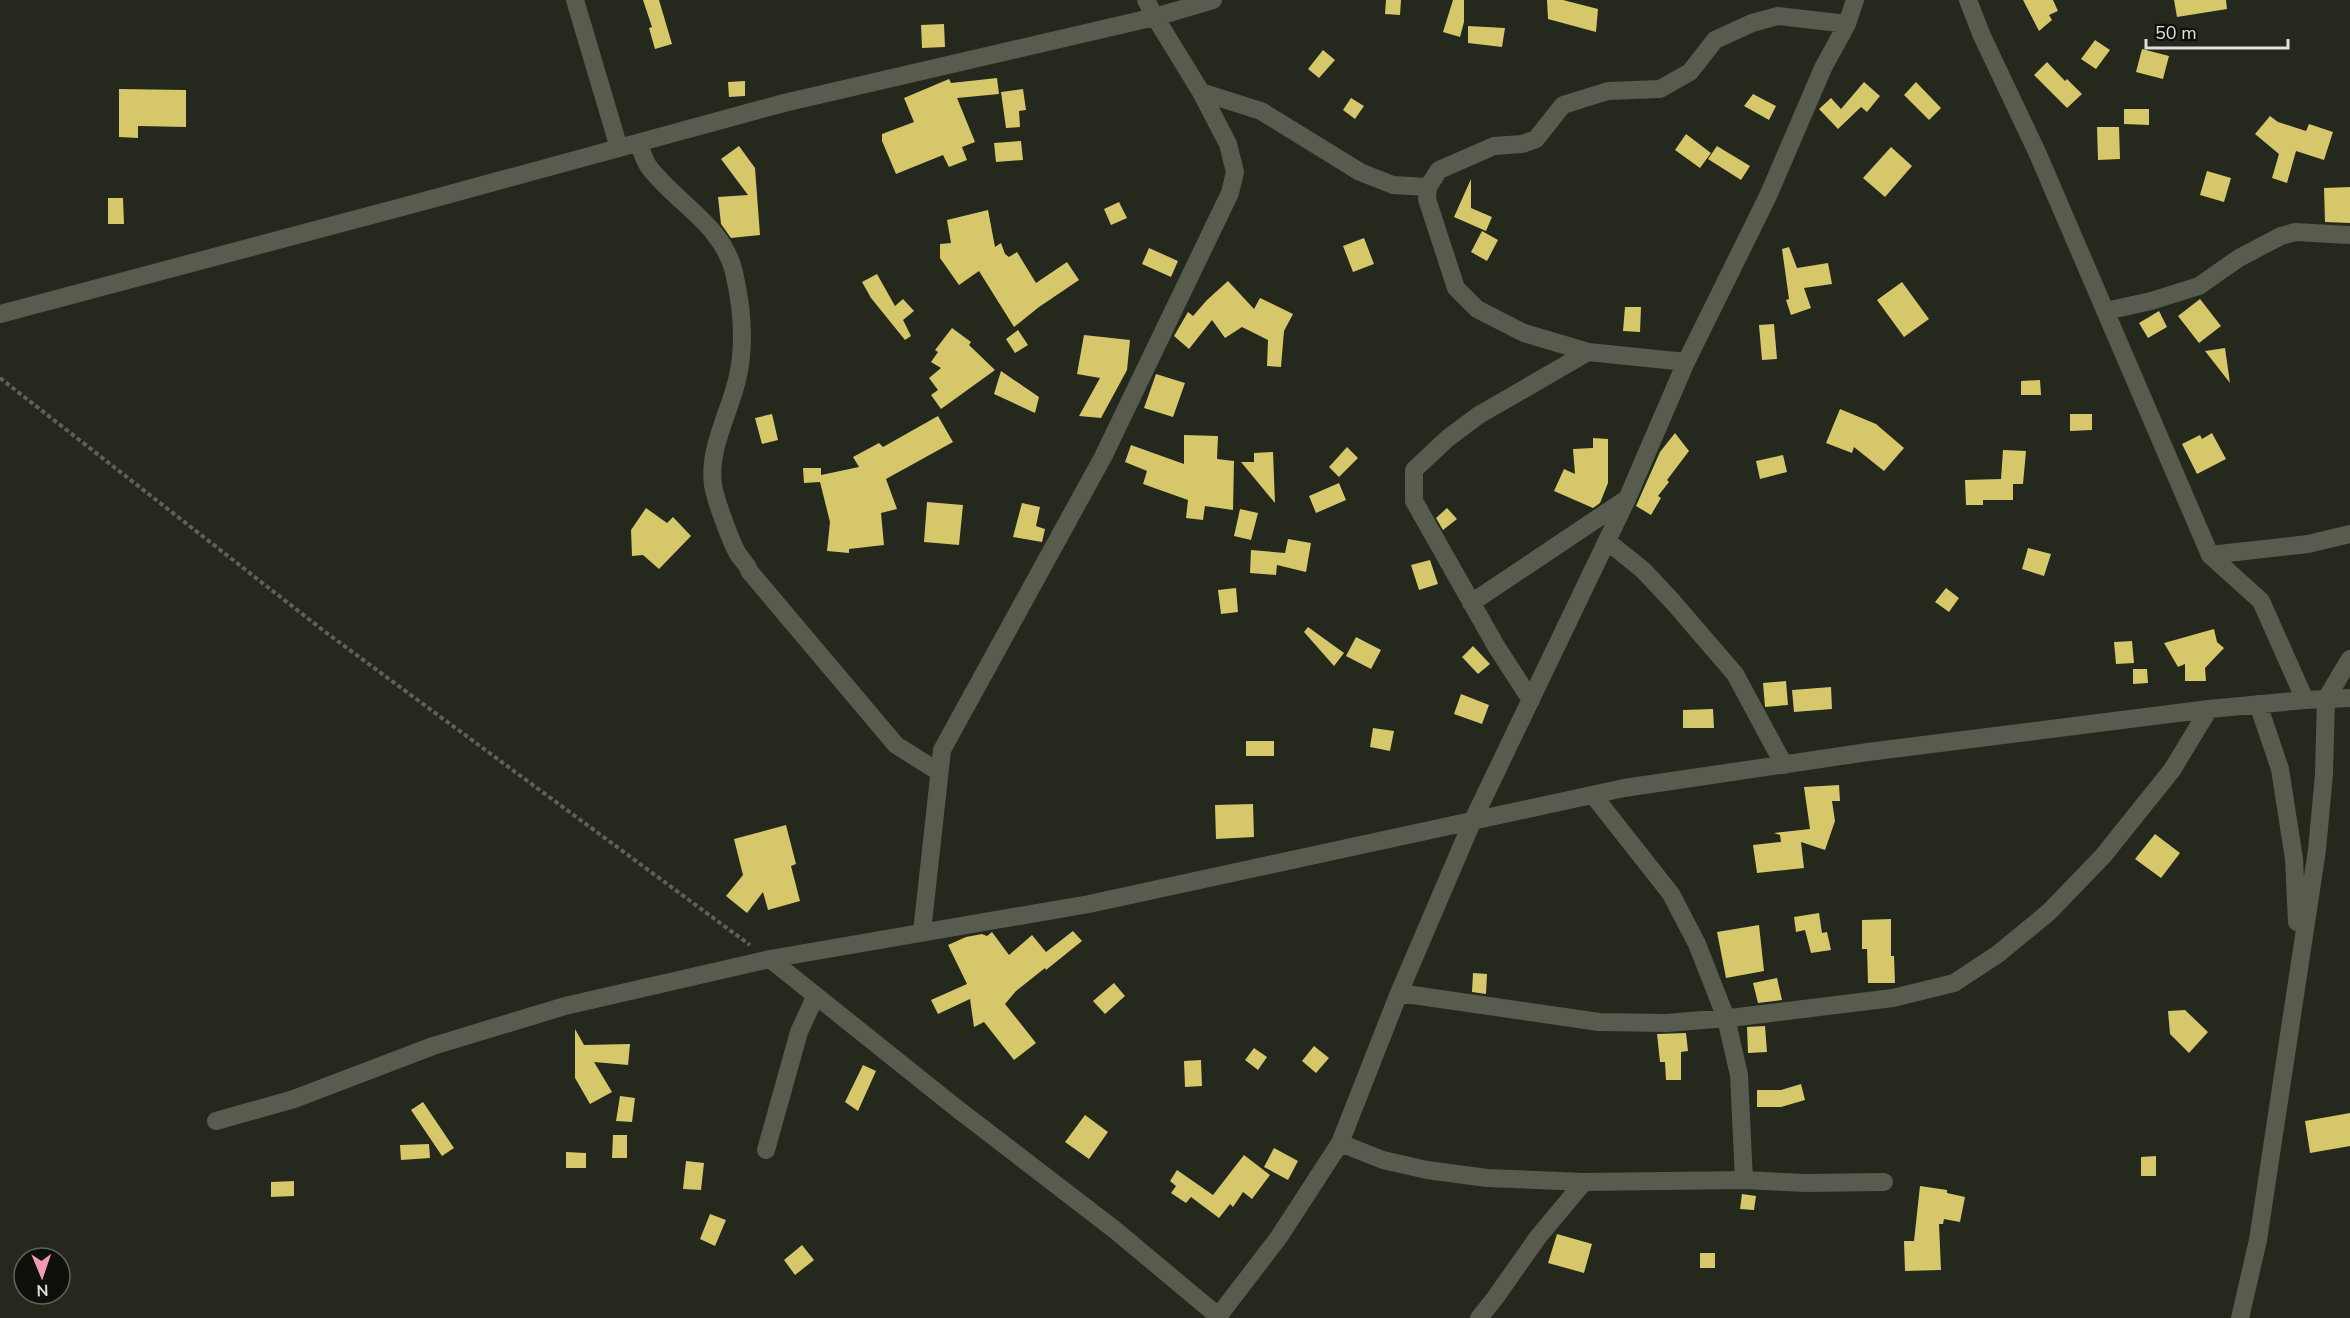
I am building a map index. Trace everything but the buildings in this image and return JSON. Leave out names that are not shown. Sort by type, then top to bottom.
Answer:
[{"type":"street","points":[[575,0],[619,148]]},
{"type":"street","points":[[922,932],[942,750],[954,724],[1103,457],[1230,193],[1235,172],[1228,144],[1201,92],[1146,0]]},
{"type":"street","points":[[0,314],[784,103],[1155,17],[1213,0]]},
{"type":"street","points":[[770,959],[815,997],[1115,1230],[1218,1317],[1279,1237],[1340,1143],[1399,993],[1473,820],[1627,499],[1686,362],[1768,196],[1823,68],[1847,24],[1855,0]]},
{"type":"street","points":[[1968,0],[1982,36],[2037,152],[2210,555],[2261,601],[2305,700]]},
{"type":"street","points":[[1686,362],[1588,352],[1524,333],[1477,309],[1456,288],[1427,199],[1428,187],[1439,170],[1457,161],[1494,146],[1522,144],[1536,139],[1563,105],[1608,91],[1660,88],[1690,72],[1715,40],[1752,22],[1778,16],[1847,24]]},
{"type":"street","points":[[1201,92],[1261,111],[1360,171],[1393,185],[1428,187]]},
{"type":"street","points":[[638,142],[648,166],[711,227],[727,251],[734,272],[743,333],[741,358],[737,381],[719,435],[713,465],[713,486],[738,553],[750,572],[896,745],[939,772]]},
{"type":"street","points":[[2106,311],[2151,301],[2199,286],[2239,258],[2281,236],[2295,232],[2350,235]]},
{"type":"street","points":[[1531,700],[1471,603],[1414,501],[1414,470],[1448,438],[1479,415],[1588,352]]},
{"type":"street","points":[[1471,603],[1627,499]]},
{"type":"street","points":[[2210,555],[2308,544],[2350,534]]},
{"type":"street","points":[[1607,541],[1643,570],[1735,674],[1784,765]]},
{"type":"street","points":[[2240,1318],[2258,1240],[2289,1045],[2298,961],[2317,850],[2324,774],[2326,699],[2350,659]]},
{"type":"street","points":[[216,1121],[294,1099],[433,1046],[565,1006],[770,959],[1089,904],[1593,795],[1784,765],[2209,709],[2350,698]]},
{"type":"street","points":[[2258,704],[2280,769],[2294,859],[2298,961]]},
{"type":"street","points":[[1399,993],[1599,1022],[1667,1023],[1893,998],[1954,983],[1998,954],[2049,912],[2103,856],[2172,770],[2209,709]]},
{"type":"street","points":[[1593,795],[1671,894],[1697,944],[1726,1018],[1739,1075],[1744,1180]]},
{"type":"street","points":[[766,1150],[799,1032],[815,997]]},
{"type":"street","points":[[1340,1143],[1383,1161],[1487,1178],[1584,1182],[1744,1180],[1806,1183],[1884,1182]]},
{"type":"street","points":[[1479,1318],[1496,1298],[1538,1237],[1584,1182]]},
{"type":"path","points":[[0,378],[324,632],[770,959]]}]
